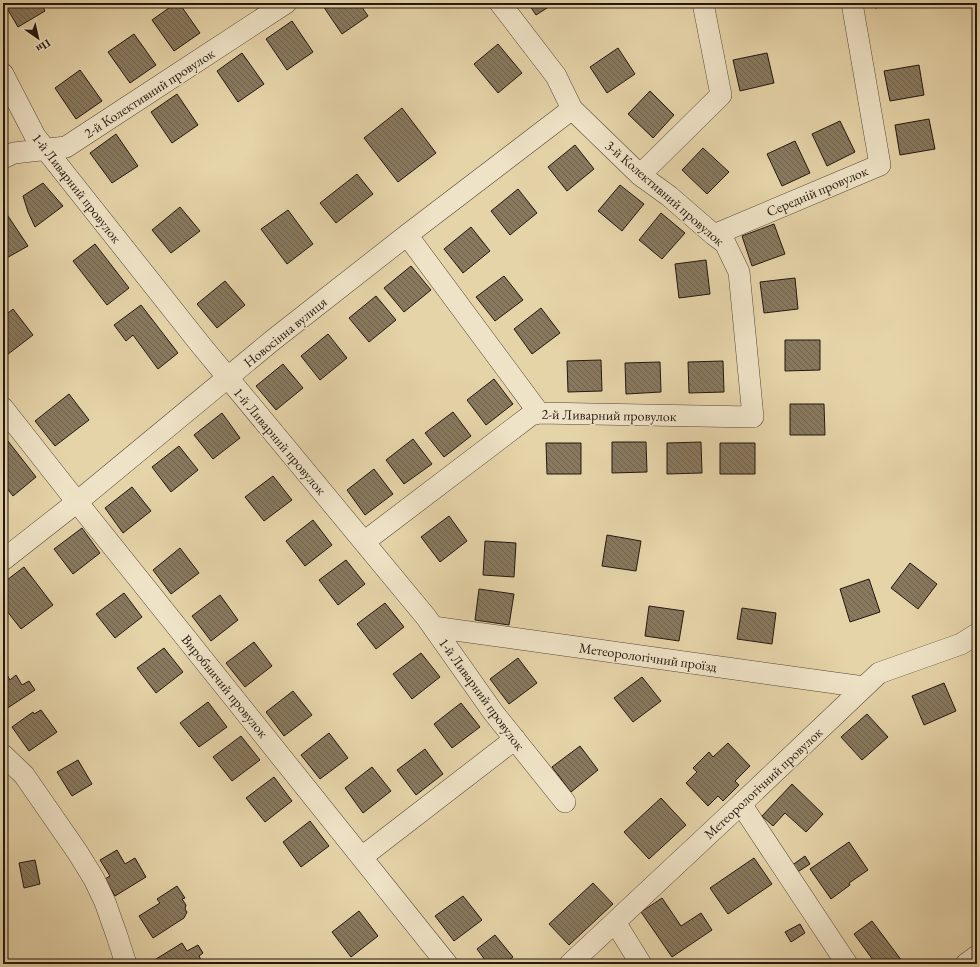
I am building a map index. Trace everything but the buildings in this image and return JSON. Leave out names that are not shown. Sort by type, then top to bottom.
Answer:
[{"type":"street","name":"2-й Колективний провулок","points":[[3,158],[14,153],[66,148],[286,3]]},
{"type":"street","name":"3-й Колективний провулок","points":[[500,3],[556,76],[572,110],[640,175],[669,196],[725,243],[739,272],[753,417]]},
{"type":"street","points":[[640,175],[721,95],[703,3]]},
{"type":"street","name":"Середній провулок","points":[[714,235],[880,165],[852,3]]},
{"type":"street","name":"1-й Ливарний провулок","points":[[3,74],[34,136],[195,338],[426,617],[493,712],[565,802]]},
{"type":"street","name":"Новосінна вулиця","points":[[3,560],[77,502],[280,335],[407,235],[572,110]]},
{"type":"street","points":[[407,235],[539,413]]},
{"type":"street","name":"Виробничий провулок","points":[[3,408],[447,964]]},
{"type":"street","name":"2-й Ливарний провулок","points":[[364,542],[531,414],[753,417]]},
{"type":"street","name":"Метеорологічний проїзд","points":[[433,627],[864,687]]},
{"type":"street","name":"Метеорологічний провулок","points":[[570,964],[879,673],[961,644],[977,634]]},
{"type":"street","points":[[362,858],[515,739]]},
{"type":"street","points":[[3,755],[24,775],[78,853],[94,879],[117,936],[126,964]]},
{"type":"street","points":[[741,804],[846,964]]},
{"type":"street","points":[[615,922],[641,964]]},
{"type":"street","points":[[966,964],[977,956]]},
{"type":"street","points":[[970,964],[977,962]]}]
